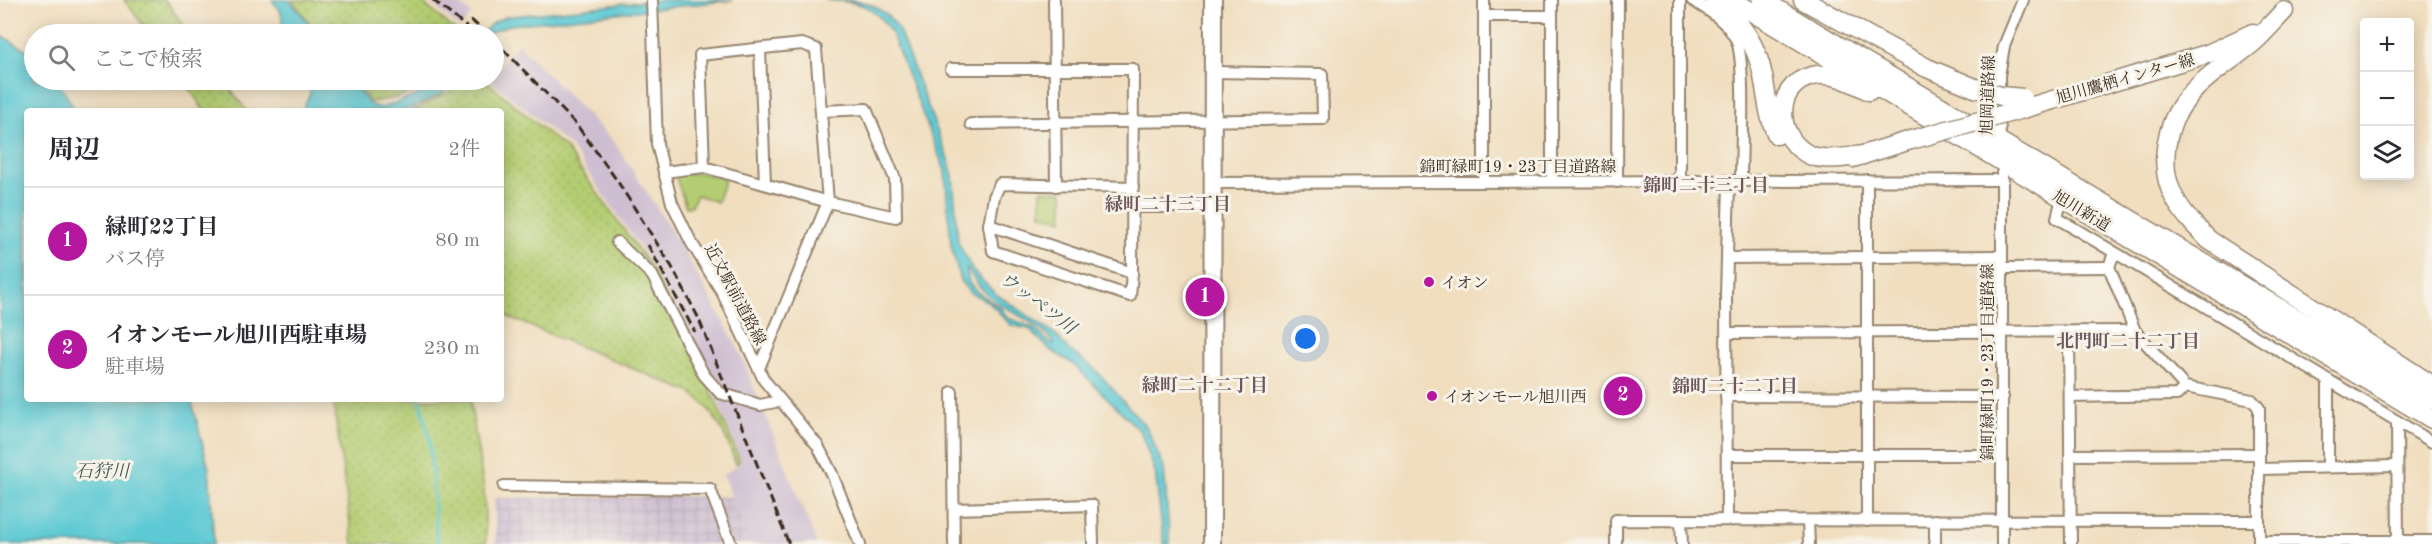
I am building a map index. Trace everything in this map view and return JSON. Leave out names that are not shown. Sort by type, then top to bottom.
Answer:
[{"type":"main road","points":[[1212,544],[1213,0]]},
{"type":"main road","points":[[1714,0],[1729,11],[1751,41],[1763,75],[1773,127],[1782,144],[1804,164],[1819,166],[1839,164],[2023,104]]},
{"type":"main road","name":"旭川新道","points":[[1732,0],[1975,145],[2000,151],[2062,198],[2432,419]]},
{"type":"main road","name":"旭川新道","points":[[1762,0],[2000,151],[2432,399]]},
{"type":"main road","points":[[1803,0],[1927,68],[1975,88],[2023,104]]},
{"type":"main road","points":[[2289,5],[2256,40],[2201,83],[2186,99],[2169,132],[2164,156],[2174,196],[2186,216],[2209,240],[2432,385]]},
{"type":"main road","name":"旭川鷹栖インター線","points":[[2023,104],[2061,96],[2210,52],[2251,34],[2289,5]]},
{"type":"main road","points":[[1863,155],[1835,158],[1815,157],[1799,150],[1788,136],[1782,112],[1788,94],[1797,84],[1811,76],[1827,75],[1849,80],[1919,119],[1975,145]]},
{"type":"street","name":"近文駅前道路線","points":[[652,0],[657,144],[672,203],[691,242],[722,292],[759,368],[780,401],[818,446],[832,474],[860,544]]},
{"type":"street","points":[[1054,0],[1056,186]]},
{"type":"street","points":[[1484,0],[1484,181]]},
{"type":"street","points":[[1552,0],[1552,180]]},
{"type":"street","points":[[1617,182],[1618,0]]},
{"type":"street","points":[[1680,0],[1680,181]]},
{"type":"street","points":[[1692,0],[1729,27],[1738,42],[1741,67],[1741,182]]},
{"type":"street","name":"旭岡道路線","points":[[2000,151],[1999,76],[2002,56],[2023,0]]},
{"type":"street","points":[[1484,16],[1552,16]]},
{"type":"street","points":[[704,167],[700,56],[802,44],[816,49],[828,202],[759,368]]},
{"type":"street","points":[[760,50],[765,184]]},
{"type":"street","points":[[951,69],[1132,69],[1133,187],[1130,296],[993,251],[989,225],[994,197],[1000,183],[1133,187]]},
{"type":"street","points":[[971,124],[1323,119],[1322,74],[1213,72]]},
{"type":"street","points":[[664,172],[704,167],[828,202],[896,217],[895,179],[866,109],[822,111]]},
{"type":"street","name":"錦町緑町19・23丁目道路線","points":[[2000,151],[2003,180],[2002,544]]},
{"type":"street","points":[[1867,180],[1867,521]]},
{"type":"street","name":"錦町緑町19・23丁目道路線","points":[[1212,183],[2003,180]]},
{"type":"street","points":[[1727,520],[1729,182]]},
{"type":"street","points":[[2062,198],[2057,218],[2432,442]]},
{"type":"street","points":[[1132,207],[1212,207]]},
{"type":"street","points":[[989,225],[1132,273]]},
{"type":"street","points":[[617,242],[652,275],[704,375],[720,393],[760,405],[780,401]]},
{"type":"street","points":[[2114,253],[2109,267],[2135,332],[2185,387],[2252,400],[2259,408],[2259,543],[2432,541]]},
{"type":"street","points":[[1728,258],[2002,256]]},
{"type":"street","points":[[2002,268],[2109,267]]},
{"type":"street","points":[[1727,333],[2135,332]]},
{"type":"street","points":[[2069,333],[2071,544]]},
{"type":"street","points":[[2328,380],[2328,467]]},
{"type":"street","points":[[2070,397],[2176,394],[2185,387]]},
{"type":"street","points":[[952,392],[954,544]]},
{"type":"street","points":[[1726,396],[2003,398]]},
{"type":"street","points":[[2397,421],[2398,543]]},
{"type":"street","points":[[2071,455],[2259,454]]},
{"type":"street","points":[[1727,455],[2002,455]]},
{"type":"street","points":[[2260,469],[2397,466]]},
{"type":"street","points":[[504,486],[710,489],[731,544]]},
{"type":"street","points":[[954,509],[1092,505],[1093,544]]},
{"type":"street","points":[[1616,544],[1616,520],[2259,521]]},
{"type":"street","points":[[1682,520],[1682,544]]},
{"type":"street","points":[[1935,520],[1935,544]]},
{"type":"street","points":[[1808,521],[1809,544]]},
{"type":"shaded area","points":[[427,0],[455,0],[472,14],[463,24],[455,24]]},
{"type":"shaded area","points":[[518,44],[614,142],[679,242],[739,350],[817,544],[750,544],[723,475],[742,462],[693,337],[651,263],[570,146],[502,90],[504,90],[504,62]]},
{"type":"shaded area","points":[[732,497],[750,544],[496,544],[494,498]]},
{"type":"green space","points":[[124,0],[165,0],[183,24],[142,24]]},
{"type":"green space","points":[[292,0],[419,0],[448,24],[310,24]]},
{"type":"green space","points":[[190,90],[231,90],[245,108],[202,108]]},
{"type":"green space","points":[[361,90],[415,90],[403,96],[370,102]]},
{"type":"green space","points":[[451,90],[497,90],[565,148],[650,266],[690,339],[740,461],[736,464],[714,416],[692,393],[504,315],[504,108],[418,108]]},
{"type":"green space","points":[[702,173],[725,179],[717,202],[697,195],[691,206],[686,207],[676,177],[678,174]]},
{"type":"green space","points":[[1041,190],[1063,191],[1063,220],[1041,214]]},
{"type":"green space","points":[[333,402],[470,402],[484,490],[486,544],[353,544]]},
{"type":"water","points":[[272,0],[289,0],[309,24],[283,24],[281,12]]},
{"type":"water","points":[[660,0],[733,0],[504,27],[504,24],[491,24],[505,17]]},
{"type":"water","points":[[825,0],[858,1],[875,7],[891,19],[898,28],[949,162],[953,176],[958,242],[973,271],[996,294],[1054,333],[1068,349],[1096,370],[1147,428],[1164,468],[1170,544],[1164,544],[1155,471],[1140,431],[1072,363],[1050,350],[1029,329],[1011,325],[989,302],[970,293],[960,280],[951,245],[945,171],[891,32],[878,15],[871,10],[855,3]],"holes":[[[966,267],[989,296],[1033,324],[1054,343],[1051,344],[1034,328],[1008,318],[1000,307],[977,292],[969,283]]]},
{"type":"water","name":"石狩川","points":[[0,35],[24,48],[24,90],[63,90],[74,108],[24,108],[24,402],[192,402],[209,469],[214,544],[0,544]]},
{"type":"water","points":[[310,90],[358,90],[369,104],[381,108],[305,108]]},
{"type":"water","points":[[425,90],[446,90],[412,108],[381,108],[413,97]]},
{"type":"waterway","points":[[421,402],[430,442],[437,544]]},
{"type":"railway","points":[[433,0],[463,24]]},
{"type":"railway","points":[[471,20],[476,24]]},
{"type":"railway","points":[[504,50],[576,124],[616,179],[672,267],[698,317],[789,544]]},
{"type":"railway","points":[[648,245],[695,332]]},
{"type":"place","name":"イオン","points":[[1429,282]]},
{"type":"place","name":"緑町22丁目","points":[[1205,297]]},
{"type":"place","name":"イオンモール旭川西","points":[[1432,396]]},
{"type":"place","name":"イオンモール旭川西駐車場","points":[[1623,396]]},
{"type":"district","name":"錦町二十三丁目","points":[[1706,185]]},
{"type":"district","name":"緑町二十三丁目","points":[[1168,204]]},
{"type":"district","name":"北門町二十二丁目","points":[[2128,341]]},
{"type":"district","name":"緑町二十二丁目","points":[[1205,385]]},
{"type":"district","name":"錦町二十二丁目","points":[[1735,386]]},
{"type":"water label","name":"ウッペツ川","points":[[1038,303]]}]
